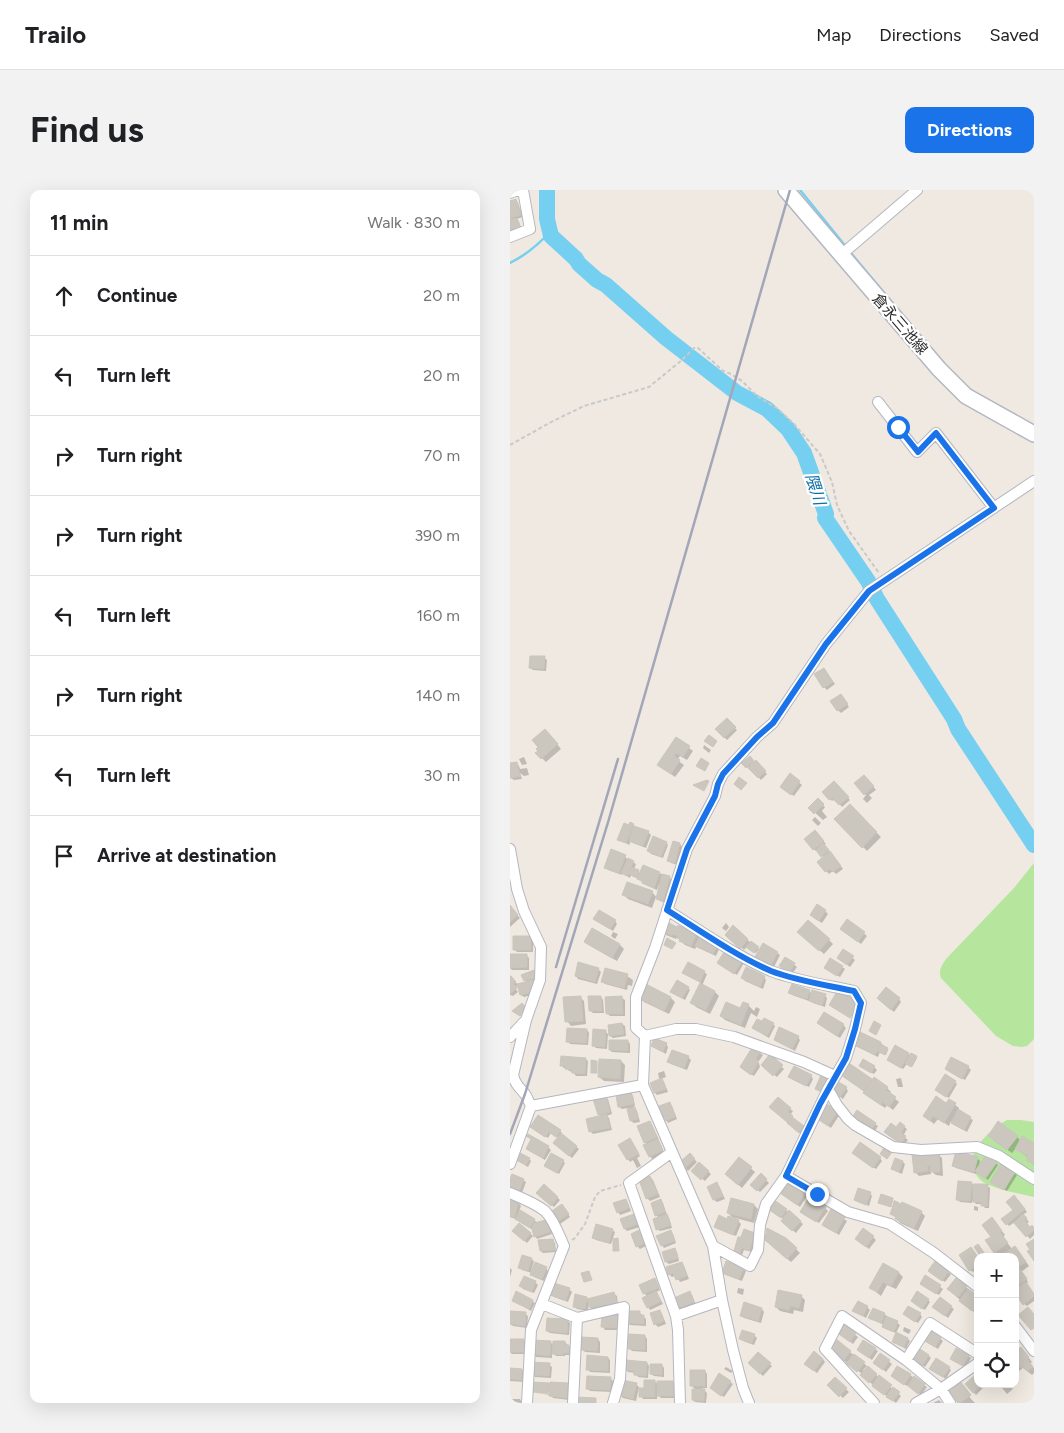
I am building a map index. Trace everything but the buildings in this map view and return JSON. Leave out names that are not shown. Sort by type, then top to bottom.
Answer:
[{"type":"main road","name":"倉永三池線","points":[[786,190],[939,369],[966,396],[1034,434]]},
{"type":"street","points":[[510,193],[518,190]]},
{"type":"street","points":[[510,237],[530,230],[523,190]]},
{"type":"street","points":[[841,255],[917,190]]},
{"type":"street","points":[[878,402],[918,452],[936,433],[994,508]]},
{"type":"street","points":[[750,1403],[743,1388],[733,1350],[713,1246],[644,1085],[645,1036],[636,1028],[636,997],[655,948],[687,849],[715,796],[723,774],[757,737],[773,723],[826,644],[869,591],[1034,481]]},
{"type":"street","points":[[510,848],[517,889],[524,911],[541,946],[540,980],[526,1020],[513,1075],[514,1081],[525,1094],[531,1106],[510,1164]]},
{"type":"street","points":[[667,910],[745,958],[771,971],[798,980],[854,991],[861,1003],[846,1058],[828,1089],[786,1176],[766,1204],[760,1225],[758,1250],[750,1266],[713,1246]]},
{"type":"street","points":[[510,1037],[526,1020]]},
{"type":"street","points":[[645,1036],[676,1029],[696,1029],[734,1036],[804,1062],[835,1076]]},
{"type":"street","points":[[531,1106],[644,1085]]},
{"type":"street","points":[[828,1089],[848,1119],[893,1147],[920,1150],[977,1147],[999,1156],[1034,1179]]},
{"type":"street","points":[[672,1152],[629,1183],[676,1316],[680,1403]]},
{"type":"street","points":[[786,1176],[848,1212],[890,1224],[934,1253],[974,1284]]},
{"type":"street","points":[[510,1193],[524,1198],[546,1212],[564,1246],[531,1330],[526,1403]]},
{"type":"street","points":[[676,1316],[722,1300]]},
{"type":"street","points":[[542,1304],[577,1318],[624,1307],[620,1379],[613,1403]]},
{"type":"street","points":[[874,1403],[825,1349],[842,1316],[906,1360],[941,1389],[950,1403]]},
{"type":"street","points":[[573,1403],[577,1318]]},
{"type":"street","points":[[906,1360],[930,1324],[974,1352]]},
{"type":"street","points":[[1019,1334],[1034,1351]]},
{"type":"street","points":[[916,1403],[941,1389],[974,1366]]},
{"type":"path","points":[[510,444],[584,406],[649,387],[694,348],[698,348],[723,372],[731,374],[742,381],[757,396],[778,409],[820,454],[832,482],[837,506],[849,531],[885,581]]},
{"type":"path","points":[[564,1246],[575,1238],[585,1224],[595,1197],[600,1191],[629,1183]]},
{"type":"green space","points":[[1034,863],[1034,1039],[1027,1046],[1022,1047],[1013,1046],[996,1036],[941,978],[940,970],[946,959],[1014,888]]},
{"type":"green space","points":[[1007,1120],[1034,1122],[1034,1197],[991,1186],[982,1181],[975,1172],[972,1160],[977,1148],[996,1127]]},
{"type":"waterway","name":"隈川","points":[[547,190],[547,219],[551,236],[579,264],[666,338],[737,393],[767,409],[788,429],[804,453],[826,514],[825,518],[868,581],[877,599],[954,719],[958,729],[1034,845]]},
{"type":"waterway","points":[[800,190],[847,248]]},
{"type":"waterway","points":[[510,263],[532,249],[550,232]]},
{"type":"waterway","points":[[850,252],[890,300]]},
{"type":"waterway","points":[[968,388],[980,396]]},
{"type":"railway","points":[[510,1134],[525,1094],[609,819],[790,190]]},
{"type":"railway","points":[[556,967],[618,759]]},
{"type":"route","points":[[817,1194],[786,1176],[820,1104],[846,1058],[861,1003],[854,991],[798,980],[771,971],[745,958],[667,910],[687,849],[715,796],[723,774],[757,737],[773,723],[826,644],[869,591],[994,508],[936,433],[918,452],[898,427]]}]
